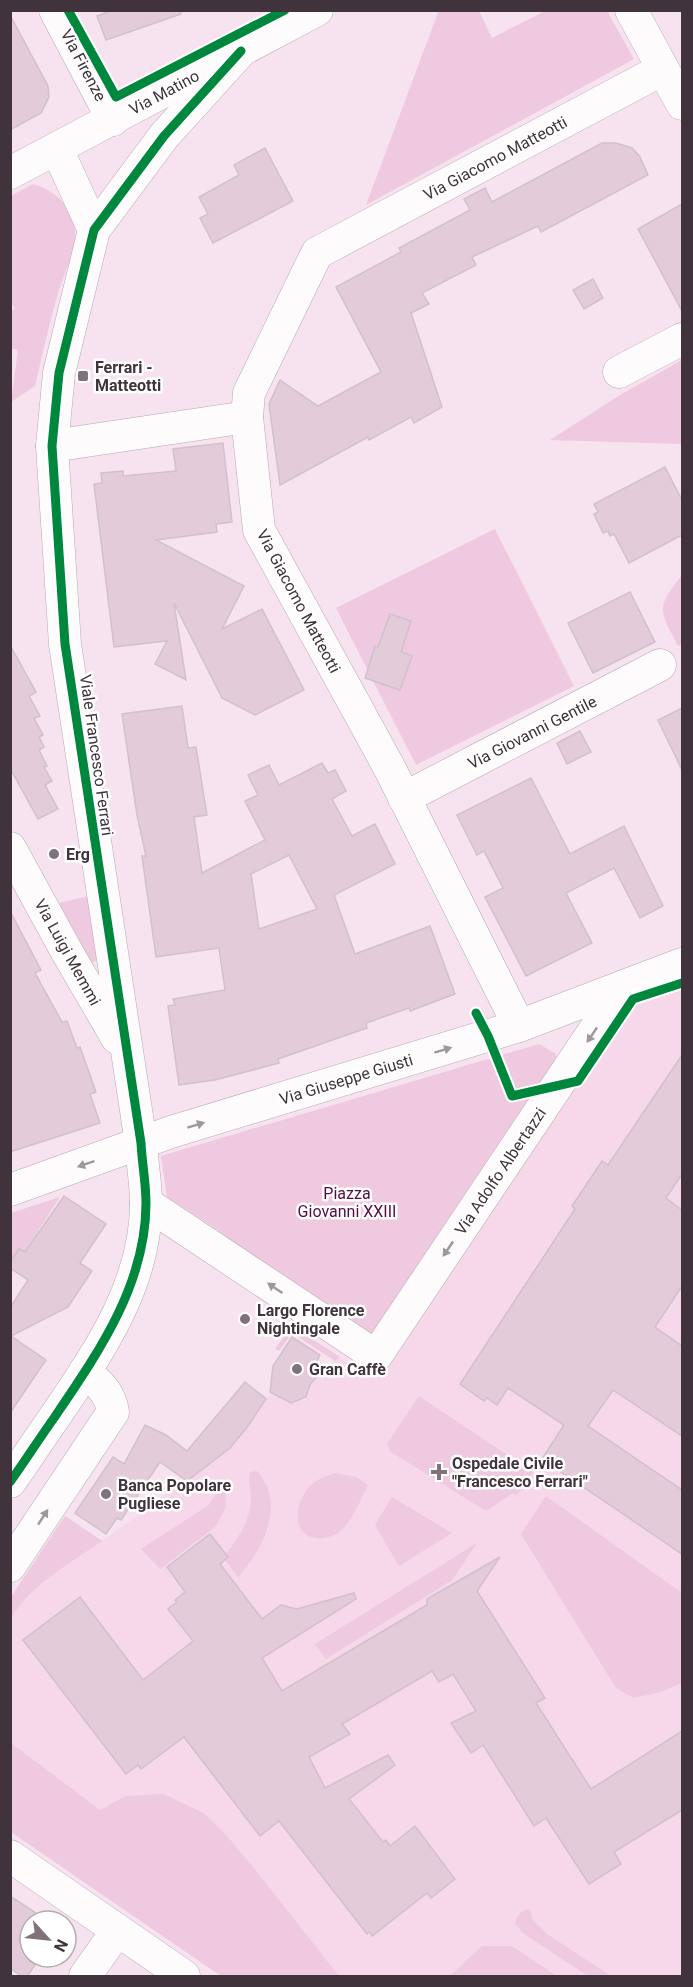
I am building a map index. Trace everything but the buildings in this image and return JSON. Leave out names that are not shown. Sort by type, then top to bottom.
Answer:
[{"type":"street","name":"Via Firenze","points":[[55,10],[113,120]]},
{"type":"street","name":"Via Matino","points":[[10,173],[317,10]]},
{"type":"street","points":[[631,10],[682,104]]},
{"type":"street","name":"Viale Francesco Ferrari","points":[[10,1482],[104,1343],[134,1280],[146,1203],[141,1143],[65,644],[52,446],[59,373],[94,231],[164,136],[240,51]]},
{"type":"street","name":"Via Giacomo Matteotti","points":[[519,1026],[404,798],[259,530],[247,417],[249,393],[317,253],[663,69]]},
{"type":"street","points":[[57,149],[94,231]]},
{"type":"street","points":[[619,372],[682,339]]},
{"type":"street","points":[[52,446],[247,417]]},
{"type":"street","name":"Via Giovanni Gentile","points":[[404,798],[660,665]]},
{"type":"street","name":"Via Luigi Memmi","points":[[11,850],[126,1055]]},
{"type":"street","name":"Via Giuseppe Giusti","points":[[10,1190],[171,1132],[519,1026],[682,963]]},
{"type":"street","name":"Via Adolfo Albertazzi","points":[[146,1203],[376,1356],[624,986]]},
{"type":"street","points":[[10,1566],[113,1412],[111,1400],[105,1389],[85,1371]]},
{"type":"street","points":[[10,1856],[184,1977]]},
{"type":"street","points":[[85,1977],[117,1931]]},
{"type":"shaded area","name":"Ospedale Civile \"Francesco Ferrari\"","points":[[682,978],[682,1976],[221,1976],[11,1832],[11,1597],[65,1516],[102,1541],[174,1489],[188,1482],[201,1463],[207,1447],[256,1390],[267,1397],[273,1394],[292,1403],[298,1397],[305,1401],[314,1380],[340,1357],[374,1377],[630,996]]},
{"type":"green space","points":[[439,10],[479,11],[492,38],[545,11],[607,11],[634,59],[366,205]]},
{"type":"green space","points":[[33,184],[53,193],[64,203],[74,224],[75,240],[53,311],[35,386],[11,402],[18,350],[10,348],[11,311],[15,309],[10,300],[11,196]]},
{"type":"green space","points":[[682,360],[682,444],[550,440],[620,395]]},
{"type":"green space","points":[[495,529],[574,686],[416,765],[336,608]]},
{"type":"green space","points":[[682,575],[682,644],[678,646],[666,623],[663,609],[667,596]]},
{"type":"green space","points":[[89,896],[98,960],[91,963],[59,903]]},
{"type":"green space","name":"Piazza Giovanni XXIII","points":[[539,1044],[556,1054],[555,1066],[375,1337],[254,1258],[215,1228],[167,1197],[161,1156]]},
{"type":"green space","points":[[60,1197],[11,1273],[11,1213]]},
{"type":"green space","points":[[292,1326],[340,1357],[335,1361],[292,1333],[279,1351],[275,1349]]},
{"type":"green space","points":[[419,1396],[533,1472],[517,1495],[513,1493],[486,1511],[391,1452],[387,1444]]},
{"type":"green space","points":[[257,1471],[266,1484],[271,1512],[263,1540],[238,1577],[223,1557],[245,1524],[251,1501],[250,1472]]},
{"type":"green space","points":[[335,1473],[356,1477],[368,1485],[352,1516],[339,1532],[330,1537],[314,1538],[301,1529],[298,1516],[300,1502],[313,1484]]},
{"type":"green space","points":[[220,1491],[225,1492],[226,1507],[216,1526],[160,1569],[141,1549],[209,1505]]},
{"type":"green space","points":[[546,1496],[682,1593],[682,1683],[661,1692],[634,1698],[616,1688],[521,1534]]},
{"type":"green space","points":[[392,1497],[452,1533],[399,1566],[375,1525]]},
{"type":"green space","points":[[65,1516],[102,1541],[40,1584],[11,1618],[11,1597]]},
{"type":"green space","points":[[477,1543],[452,1580],[326,1659],[315,1644]]},
{"type":"green space","points":[[11,1743],[100,1810],[126,1796],[164,1794],[205,1814],[253,1867],[339,1976],[221,1976],[11,1832]]},
{"type":"green space","points":[[529,1909],[533,1920],[547,1934],[611,1976],[588,1976],[523,1933],[515,1923],[520,1912]]},
{"type":"green space","points":[[482,1946],[512,1946],[557,1976],[450,1976]]},
{"type":"cycle path","points":[[68,10],[116,97],[285,10]]},
{"type":"cycle path","points":[[10,1482],[87,1369],[116,1317],[138,1262],[144,1233],[146,1203],[141,1143],[65,644],[52,446],[59,373],[94,230],[164,136],[241,51]]},
{"type":"cycle path","points":[[476,1013],[488,1036],[512,1096],[578,1081],[633,999],[682,983]]},
{"type":"place","name":"Ferrari - Matteotti","points":[[83,376]]},
{"type":"place","name":"Erg","points":[[54,854]]},
{"type":"place","name":"Largo Florence Nightingale","points":[[245,1319]]},
{"type":"place","name":"Gran Caffè","points":[[297,1369]]},
{"type":"place","name":"Ospedale Civile \"Francesco Ferrari\"","points":[[439,1472]]},
{"type":"place","name":"Banca Popolare Pugliese","points":[[106,1494]]}]
